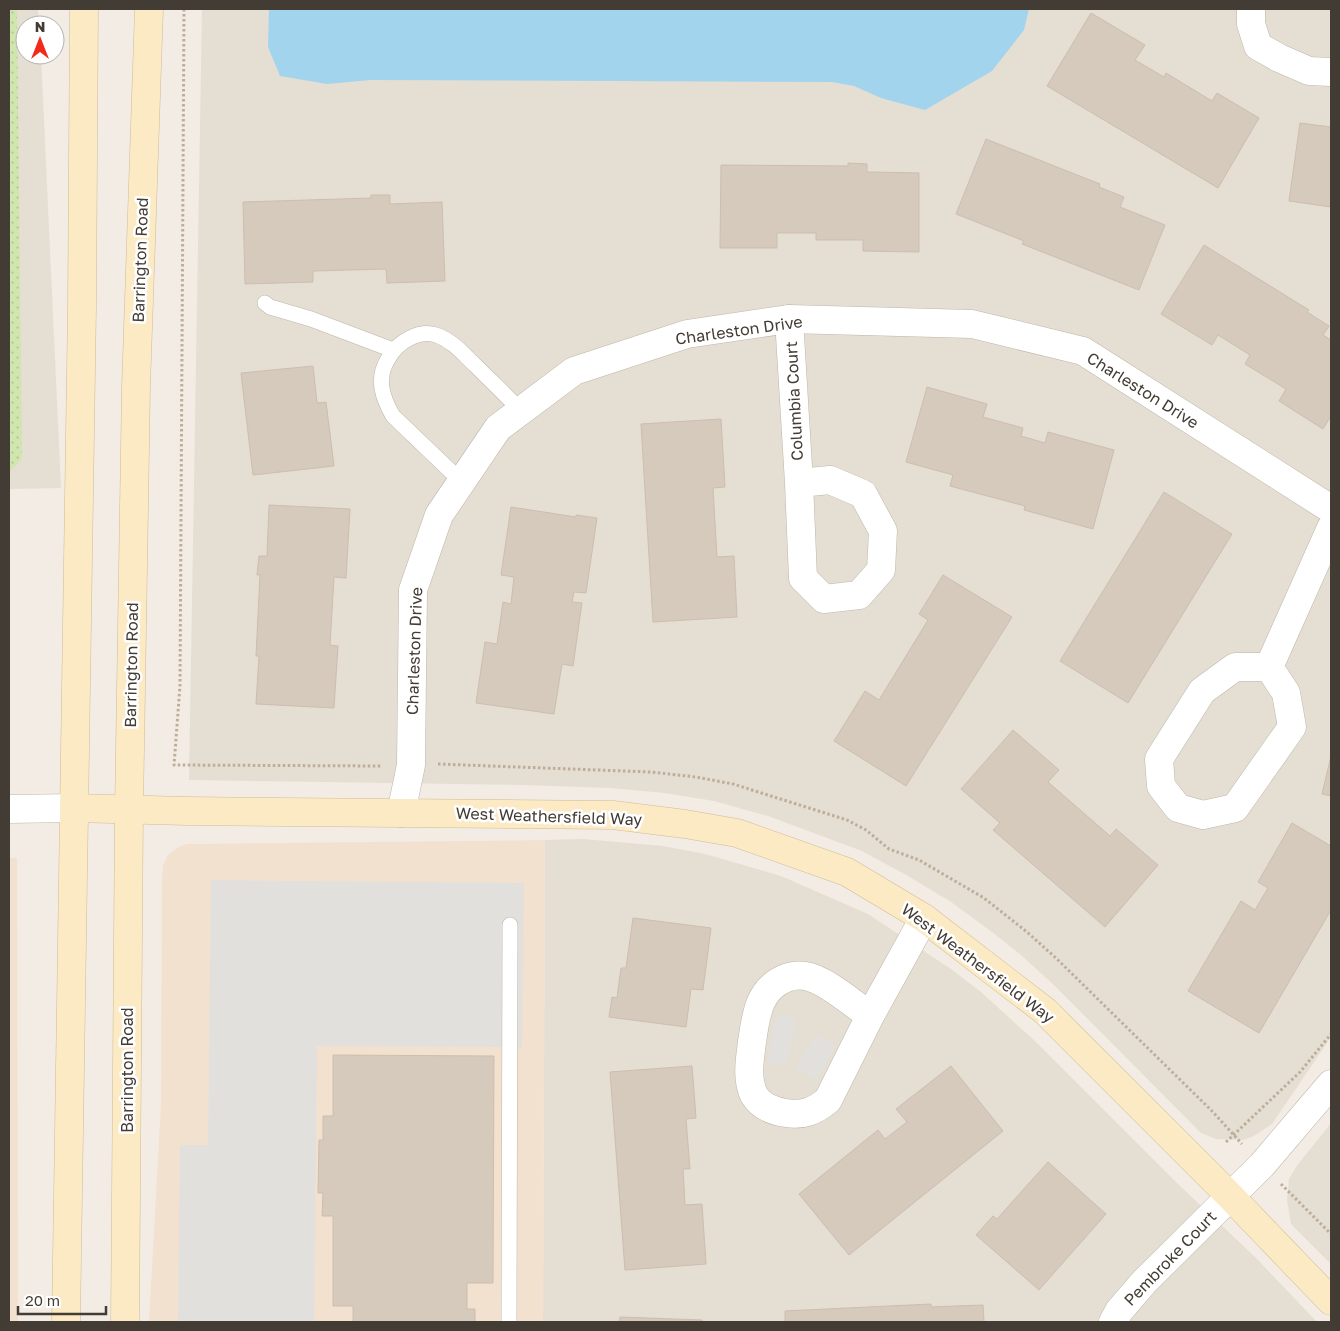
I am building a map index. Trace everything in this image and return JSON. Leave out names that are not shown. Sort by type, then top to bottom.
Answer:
[{"type":"main road","points":[[66,1322],[82,327],[84,9]]},
{"type":"main road","name":"Barrington Road","points":[[125,1322],[129,810],[136,387],[149,9]]},
{"type":"main road","name":"West Weathersfield Way","points":[[74,808],[613,815],[737,833],[847,872],[924,918],[1045,1011],[1230,1196],[1331,1301]]},
{"type":"street","points":[[1251,9],[1251,24],[1258,46],[1279,58],[1309,71],[1331,72]]},
{"type":"street","name":"Charleston Drive","points":[[402,812],[411,765],[414,590],[439,515],[498,428],[574,372],[687,334],[790,319],[972,324],[1083,351],[1331,509]]},
{"type":"street","name":"Columbia Court","points":[[790,319],[799,483]]},
{"type":"street","points":[[1269,667],[1331,528]]},
{"type":"street","points":[[1235,667],[1269,667],[1286,693],[1292,728],[1235,808],[1203,816],[1178,808],[1161,786],[1159,759],[1202,691],[1235,667]]},
{"type":"street","points":[[9,810],[74,808]]},
{"type":"street","points":[[870,1016],[816,979],[803,975],[779,981],[769,988],[762,997],[757,1013],[749,1064],[750,1080],[754,1095],[764,1106],[775,1111],[792,1114],[807,1113],[818,1108],[828,1100],[870,1016],[924,918]]},
{"type":"street","name":"Pembroke Court","points":[[1113,1322],[1144,1282],[1262,1165],[1331,1084]]},
{"type":"lane","points":[[265,303],[270,307],[311,319],[393,350]]},
{"type":"lane","points":[[462,482],[393,416],[385,403],[381,372],[393,350],[404,340],[426,334],[437,335],[453,344],[521,411]]},
{"type":"lane","points":[[509,1322],[510,924]]},
{"type":"path","points":[[184,9],[180,686],[174,765],[372,766]]},
{"type":"path","points":[[435,764],[454,764]]},
{"type":"path","points":[[1226,1142],[1300,1072],[1331,1034]]},
{"type":"path","points":[[1288,1191],[1331,1234]]},
{"type":"shaded area","points":[[9,9],[38,9],[38,15],[15,15],[15,65],[41,65],[61,488],[9,489]]},
{"type":"shaded area","points":[[202,9],[1331,9],[1331,1037],[1272,1124],[1254,1136],[1243,1140],[1216,1139],[1201,1133],[1056,987],[992,932],[951,902],[862,851],[768,816],[714,801],[664,793],[610,788],[189,780]]},
{"type":"shaded area","points":[[583,839],[663,846],[705,854],[781,876],[868,914],[951,969],[981,992],[1037,1043],[1177,1183],[1256,1258],[1317,1322],[543,1322],[545,840]]},
{"type":"shaded area","points":[[545,840],[543,1322],[149,1322],[161,1104],[162,880],[163,866],[167,856],[178,847],[187,844]]},
{"type":"shaded area","points":[[9,858],[17,858],[18,1322],[9,1322]]},
{"type":"shaded area","points":[[211,880],[524,883],[522,1047],[317,1046],[314,1322],[178,1322],[180,1145],[208,1145]]},
{"type":"shaded area","points":[[776,1015],[796,1018],[787,1065],[767,1062]]},
{"type":"shaded area","points":[[816,1035],[836,1046],[816,1080],[796,1069]]},
{"type":"shaded area","points":[[1331,1123],[1331,1264],[1291,1224],[1287,1200],[1289,1179],[1296,1167]]},
{"type":"green space","points":[[9,9],[17,9],[17,15],[15,15],[15,65],[18,65],[22,458],[9,473]]},
{"type":"water","points":[[269,9],[1029,9],[1024,30],[992,71],[925,110],[881,98],[854,86],[832,82],[370,80],[327,84],[280,76],[268,47]]},
{"type":"building","points":[[1091,13],[1145,45],[1135,60],[1164,77],[1166,73],[1212,101],[1217,93],[1259,118],[1218,188],[1047,86]]},
{"type":"building","points":[[1300,123],[1331,127],[1331,207],[1289,201]]},
{"type":"building","points":[[986,139],[1100,184],[1099,187],[1124,197],[1120,207],[1165,225],[1139,290],[1022,244],[1024,241],[956,214]]},
{"type":"building","points":[[848,163],[867,164],[867,172],[919,173],[919,252],[863,251],[863,240],[816,240],[816,233],[777,233],[777,248],[720,248],[721,165],[848,166]]},
{"type":"building","points":[[371,195],[390,195],[390,204],[442,202],[445,281],[387,283],[386,269],[313,271],[313,282],[245,284],[243,202],[371,198]]},
{"type":"building","points":[[1204,245],[1309,310],[1307,312],[1329,326],[1323,335],[1331,340],[1331,416],[1323,429],[1279,401],[1286,389],[1245,364],[1250,355],[1218,335],[1212,345],[1161,314]]},
{"type":"building","points":[[313,366],[317,403],[326,402],[334,466],[253,475],[241,373]]},
{"type":"building","points":[[927,387],[987,404],[983,417],[1023,428],[1021,436],[1045,443],[1048,432],[1114,450],[1093,529],[1024,510],[1025,506],[950,486],[953,475],[906,462]]},
{"type":"building","points":[[721,419],[725,487],[713,488],[717,557],[734,556],[737,617],[653,622],[641,424]]},
{"type":"building","points":[[1164,492],[1232,534],[1128,703],[1060,661]]},
{"type":"building","points":[[269,505],[350,509],[346,578],[334,577],[330,645],[338,646],[334,708],[256,704],[259,656],[256,656],[260,575],[257,575],[259,556],[267,556]]},
{"type":"building","points":[[511,507],[576,517],[576,515],[597,518],[586,593],[574,592],[572,602],[582,603],[573,666],[562,664],[554,714],[476,703],[485,642],[497,644],[503,602],[511,604],[514,577],[501,575]]},
{"type":"building","points":[[943,575],[1012,617],[906,786],[834,741],[865,691],[879,700],[928,620],[919,614]]},
{"type":"building","points":[[1013,730],[1059,770],[1048,782],[1110,836],[1116,829],[1158,865],[1105,927],[993,830],[1000,823],[961,789]]},
{"type":"building","points":[[1331,756],[1331,796],[1322,794]]},
{"type":"building","points":[[1292,823],[1331,846],[1331,910],[1259,1033],[1188,991],[1241,901],[1255,910],[1268,888],[1258,882]]},
{"type":"building","points":[[633,918],[711,928],[703,990],[691,989],[686,1027],[609,1017],[612,997],[617,998],[621,968],[626,968]]},
{"type":"building","points":[[333,1055],[494,1056],[493,1283],[467,1283],[467,1309],[475,1309],[475,1322],[353,1322],[353,1306],[333,1306],[333,1216],[322,1216],[323,1193],[318,1193],[319,1140],[323,1140],[323,1116],[333,1116]]},
{"type":"building","points":[[692,1066],[696,1118],[686,1119],[690,1169],[683,1169],[685,1205],[702,1204],[706,1264],[625,1270],[610,1072]]},
{"type":"building","points":[[951,1066],[1003,1131],[849,1255],[799,1194],[878,1130],[885,1139],[907,1122],[896,1109]]},
{"type":"building","points":[[1048,1162],[1106,1214],[1039,1290],[976,1235],[993,1216],[997,1219]]},
{"type":"building","points":[[931,1304],[931,1307],[983,1305],[984,1322],[785,1322],[785,1311]]},
{"type":"building","points":[[620,1317],[702,1320],[702,1322],[619,1322]]}]
